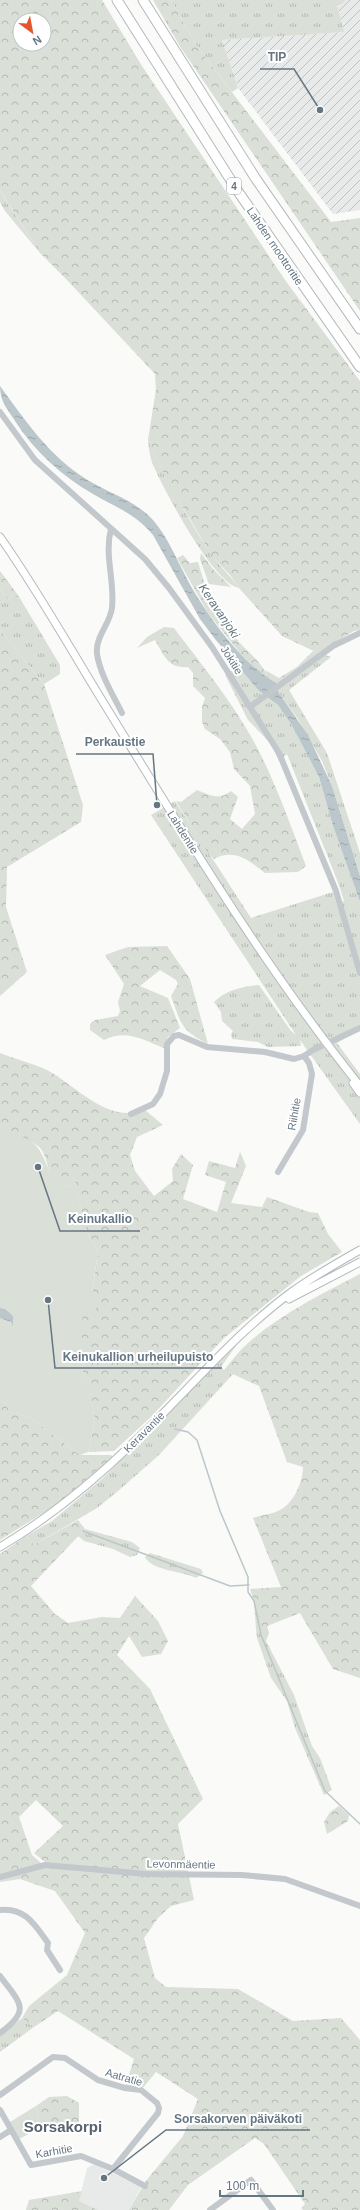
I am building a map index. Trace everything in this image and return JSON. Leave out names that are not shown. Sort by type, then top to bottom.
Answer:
[{"type":"highway","name":"Lahden moottoritie","points":[[117,0],[245,202],[360,367]]},
{"type":"highway","name":"Lahden moottoritie","points":[[143,0],[256,179],[360,329]]},
{"type":"main road","name":"Lahdentie","points":[[0,537],[185,837],[258,948],[326,1044],[360,1086]]},
{"type":"main road","name":"Lahdentie","points":[[338,1059],[360,1093]]},
{"type":"main road","name":"Keravantie","points":[[0,1547],[49,1515],[98,1476],[136,1440],[204,1370],[278,1305],[320,1273],[360,1250]]},
{"type":"main road","name":"Keravantie","points":[[278,1305],[360,1262]]},
{"type":"street","name":"Jokitie","points":[[0,412],[35,460],[144,559],[169,588],[212,647],[274,743],[336,891],[360,973]]},
{"type":"street","points":[[111,528],[108,541],[112,609],[98,643],[97,652],[101,666],[122,713]]},
{"type":"street","points":[[250,707],[333,646],[360,633]]},
{"type":"street","points":[[131,1114],[152,1104],[160,1094],[167,1071],[168,1044],[174,1036],[179,1035],[207,1047],[265,1052],[294,1058],[304,1056],[360,1028]]},
{"type":"street","name":"Riihitie","points":[[278,1172],[303,1130],[312,1074],[309,1063],[304,1056]]},
{"type":"street","name":"Levonmäentie","points":[[0,1877],[45,1865],[146,1874],[249,1876],[285,1879],[360,1906]]},
{"type":"street","points":[[0,1910],[17,1911],[30,1918],[48,1943],[47,1950],[60,1970]]},
{"type":"street","points":[[0,1976],[18,2001],[21,2010],[18,2018],[13,2024],[0,2033]]},
{"type":"street","name":"Aatratie","points":[[0,2095],[53,2057],[65,2058],[98,2080],[125,2088],[141,2090],[157,2103],[159,2108],[158,2113],[113,2169]]},
{"type":"street","points":[[0,2110],[11,2130],[0,2137]]},
{"type":"street","name":"Karhitie","points":[[11,2130],[31,2165],[81,2156],[113,2169]]},
{"type":"street","points":[[113,2169],[145,2186]]},
{"type":"street","points":[[210,2210],[251,2180],[273,2210]]},
{"type":"shaded area","points":[[344,0],[360,0],[360,210],[333,214],[238,88],[222,40],[343,32],[337,4],[344,2]]},
{"type":"shaded area","points":[[94,2164],[141,2187],[129,2210],[98,2210],[79,2201],[87,2168]]},
{"type":"green space","points":[[0,0],[102,0],[142,66],[285,280],[360,381],[360,630],[354,631],[318,653],[282,636],[239,588],[230,575],[212,556],[170,486],[148,440],[156,389],[155,374],[40,253],[0,190]]},
{"type":"green space","points":[[153,0],[171,0],[196,45],[331,222],[360,218],[360,311],[181,48]]},
{"type":"green space","points":[[171,0],[344,0],[345,2],[337,5],[344,32],[222,40],[238,88],[232,92],[196,45]]},
{"type":"green space","points":[[0,190],[40,253],[5,211],[0,202]]},
{"type":"green space","points":[[148,440],[194,527],[215,559],[239,588],[229,583],[217,571],[191,535],[168,496],[154,467]]},
{"type":"green space","points":[[201,553],[213,569],[231,587],[209,584],[200,559]]},
{"type":"green space","points":[[183,555],[190,563],[198,562],[205,585],[202,591],[229,630],[258,662],[267,675],[263,676],[240,653],[208,613],[177,558]]},
{"type":"green space","points":[[0,571],[18,595],[8,599],[0,589]]},
{"type":"green space","points":[[0,589],[8,599],[18,595],[60,665],[60,674],[44,684],[0,630]]},
{"type":"green space","points":[[164,627],[174,628],[225,696],[253,740],[275,786],[306,866],[298,872],[265,873],[247,860],[235,855],[221,856],[214,859],[206,850],[176,801],[181,802],[197,790],[214,796],[222,796],[231,791],[238,797],[230,819],[242,829],[255,814],[250,786],[234,769],[230,752],[220,739],[205,729],[202,722],[202,707],[205,698],[193,686],[193,673],[188,667],[176,666],[167,660],[155,640],[137,648],[147,637]]},
{"type":"green space","points":[[0,630],[44,684],[83,805],[81,822],[7,867],[6,907],[27,972],[0,996]]},
{"type":"green space","points":[[313,651],[331,657],[289,690],[327,753],[360,853],[360,876],[332,786],[322,761],[298,719],[279,693],[276,683],[263,676],[267,675],[265,670],[279,678],[297,667]]},
{"type":"green space","points":[[238,666],[259,691],[278,705],[291,724],[319,777],[333,826],[360,902],[360,1030],[337,1043],[360,1074],[360,1124],[300,1040],[301,1046],[268,1047],[258,1042],[232,1039],[231,1034],[233,1031],[222,1021],[221,1012],[214,1002],[229,992],[259,985],[291,1031],[296,1035],[151,815],[175,801],[251,918],[333,892],[337,905],[344,901],[287,754],[279,761],[271,744],[248,720],[225,675]]},
{"type":"green space","points":[[167,946],[190,979],[208,1044],[192,1034],[183,1025],[171,996],[178,984],[176,980],[160,970],[140,986],[168,998],[180,1028],[168,1037],[164,1048],[134,1036],[127,1035],[120,1035],[104,1040],[90,1030],[90,1024],[95,1020],[118,1016],[120,1011],[118,1002],[124,984],[105,955],[128,947]]},
{"type":"green space","points":[[0,1053],[47,1070],[105,1108],[118,1112],[131,1113],[145,1110],[163,1125],[137,1137],[130,1155],[135,1171],[154,1196],[173,1181],[172,1169],[181,1154],[193,1165],[183,1199],[217,1212],[226,1182],[205,1175],[209,1161],[235,1168],[240,1152],[246,1166],[231,1203],[262,1207],[267,1197],[309,1212],[318,1213],[328,1234],[342,1252],[301,1276],[224,1338],[151,1417],[114,1451],[88,1452],[95,1421],[90,1392],[82,1369],[85,1356],[81,1348],[71,1343],[83,1308],[92,1295],[98,1251],[89,1236],[83,1219],[74,1177],[70,1187],[56,1180],[52,1176],[41,1149],[25,1138],[0,1152]]},
{"type":"green space","points":[[0,1135],[22,1137],[33,1143],[39,1149],[54,1178],[61,1183],[70,1187],[74,1176],[83,1219],[89,1236],[98,1251],[92,1294],[98,1305],[94,1312],[83,1308],[81,1348],[85,1356],[82,1369],[90,1391],[95,1421],[88,1452],[80,1455],[31,1418],[11,1412],[0,1398]]},
{"type":"green space","points":[[360,1274],[360,1678],[333,1669],[300,1613],[256,1629],[254,1601],[250,1589],[281,1587],[253,1518],[277,1511],[285,1507],[290,1502],[297,1491],[303,1473],[303,1467],[287,1462],[259,1386],[224,1370],[243,1348],[272,1324],[316,1297]]},
{"type":"green space","points":[[238,1343],[221,1367],[233,1374],[159,1455],[97,1508],[34,1545],[26,1536],[52,1521],[104,1477]]},
{"type":"green space","points":[[0,1398],[11,1412],[31,1418],[80,1455],[111,1455],[113,1457],[56,1505],[0,1540]]},
{"type":"green space","points":[[78,1520],[85,1529],[31,1586],[55,1614],[68,1623],[102,1617],[120,1618],[135,1596],[158,1621],[168,1641],[161,1654],[142,1657],[129,1636],[117,1655],[150,1689],[203,1799],[178,1824],[194,1900],[171,1906],[158,1918],[144,1938],[155,1978],[166,1987],[238,1989],[293,2021],[341,2018],[360,2040],[360,2210],[303,2210],[301,2208],[305,2204],[264,2144],[255,2138],[188,2185],[169,2210],[129,2210],[145,2182],[183,2136],[198,2099],[156,2072],[141,2090],[125,2088],[134,2059],[58,2011],[34,2027],[22,2018],[29,2006],[67,1975],[85,1933],[55,1891],[20,1879],[0,1882],[0,1878],[46,1863],[34,1853],[63,1826],[36,1800],[19,1817],[32,1855],[42,1864],[0,1875],[0,1554],[26,1536],[34,1545]]},
{"type":"green space","points":[[85,1529],[132,1542],[140,1548],[137,1555],[130,1557],[113,1549],[84,1541],[78,1536]]},
{"type":"green space","points":[[150,1553],[201,1569],[203,1573],[196,1578],[161,1568],[149,1562],[145,1557]]},
{"type":"green space","points":[[267,1626],[269,1633],[266,1641],[294,1695],[312,1746],[320,1758],[332,1790],[324,1795],[295,1728],[287,1701],[271,1678],[257,1638],[256,1629]]},
{"type":"green space","points":[[339,1806],[349,1815],[348,1821],[327,1834],[324,1822],[330,1812]]},
{"type":"green space","points":[[22,2018],[34,2027],[0,2052],[0,2036]]},
{"type":"green space","points":[[67,2096],[79,2103],[79,2123],[40,2128],[36,2106],[49,2097]]},
{"type":"green space","points":[[36,2106],[40,2128],[19,2139],[10,2122]]},
{"type":"green space","points":[[82,2191],[79,2201],[98,2210],[26,2210],[29,2200]]},
{"type":"water","points":[[0,386],[38,437],[60,460],[94,484],[138,507],[153,520],[167,539],[202,605],[224,635],[249,662],[276,683],[279,693],[308,735],[332,786],[360,876],[360,902],[333,826],[319,777],[291,724],[278,705],[259,691],[200,619],[153,535],[132,516],[70,479],[40,453],[31,443],[7,408],[1,396]]},
{"type":"water","points":[[0,1308],[5,1309],[13,1316],[13,1326],[11,1322],[0,1318]]},
{"type":"waterway","points":[[175,1429],[188,1432],[197,1440],[220,1511],[248,1577],[248,1592],[254,1601],[261,1635],[325,1791],[360,1824]]},
{"type":"waterway","points":[[83,1531],[230,1586],[249,1585]]},
{"type":"place","name":"TIP","points":[[320,110]]},
{"type":"place","name":"Perkaustie","points":[[157,805]]},
{"type":"place","name":"Keinukallio","points":[[38,1167]]},
{"type":"place","name":"Keinukallion urheilupuisto","points":[[48,1300]]},
{"type":"place","name":"Sorsakorven päiväkoti","points":[[104,2178]]},
{"type":"district","name":"Sorsakorpi","points":[[63,2127]]},
{"type":"water label","name":"Keravanjoki","points":[[219,611]]}]
